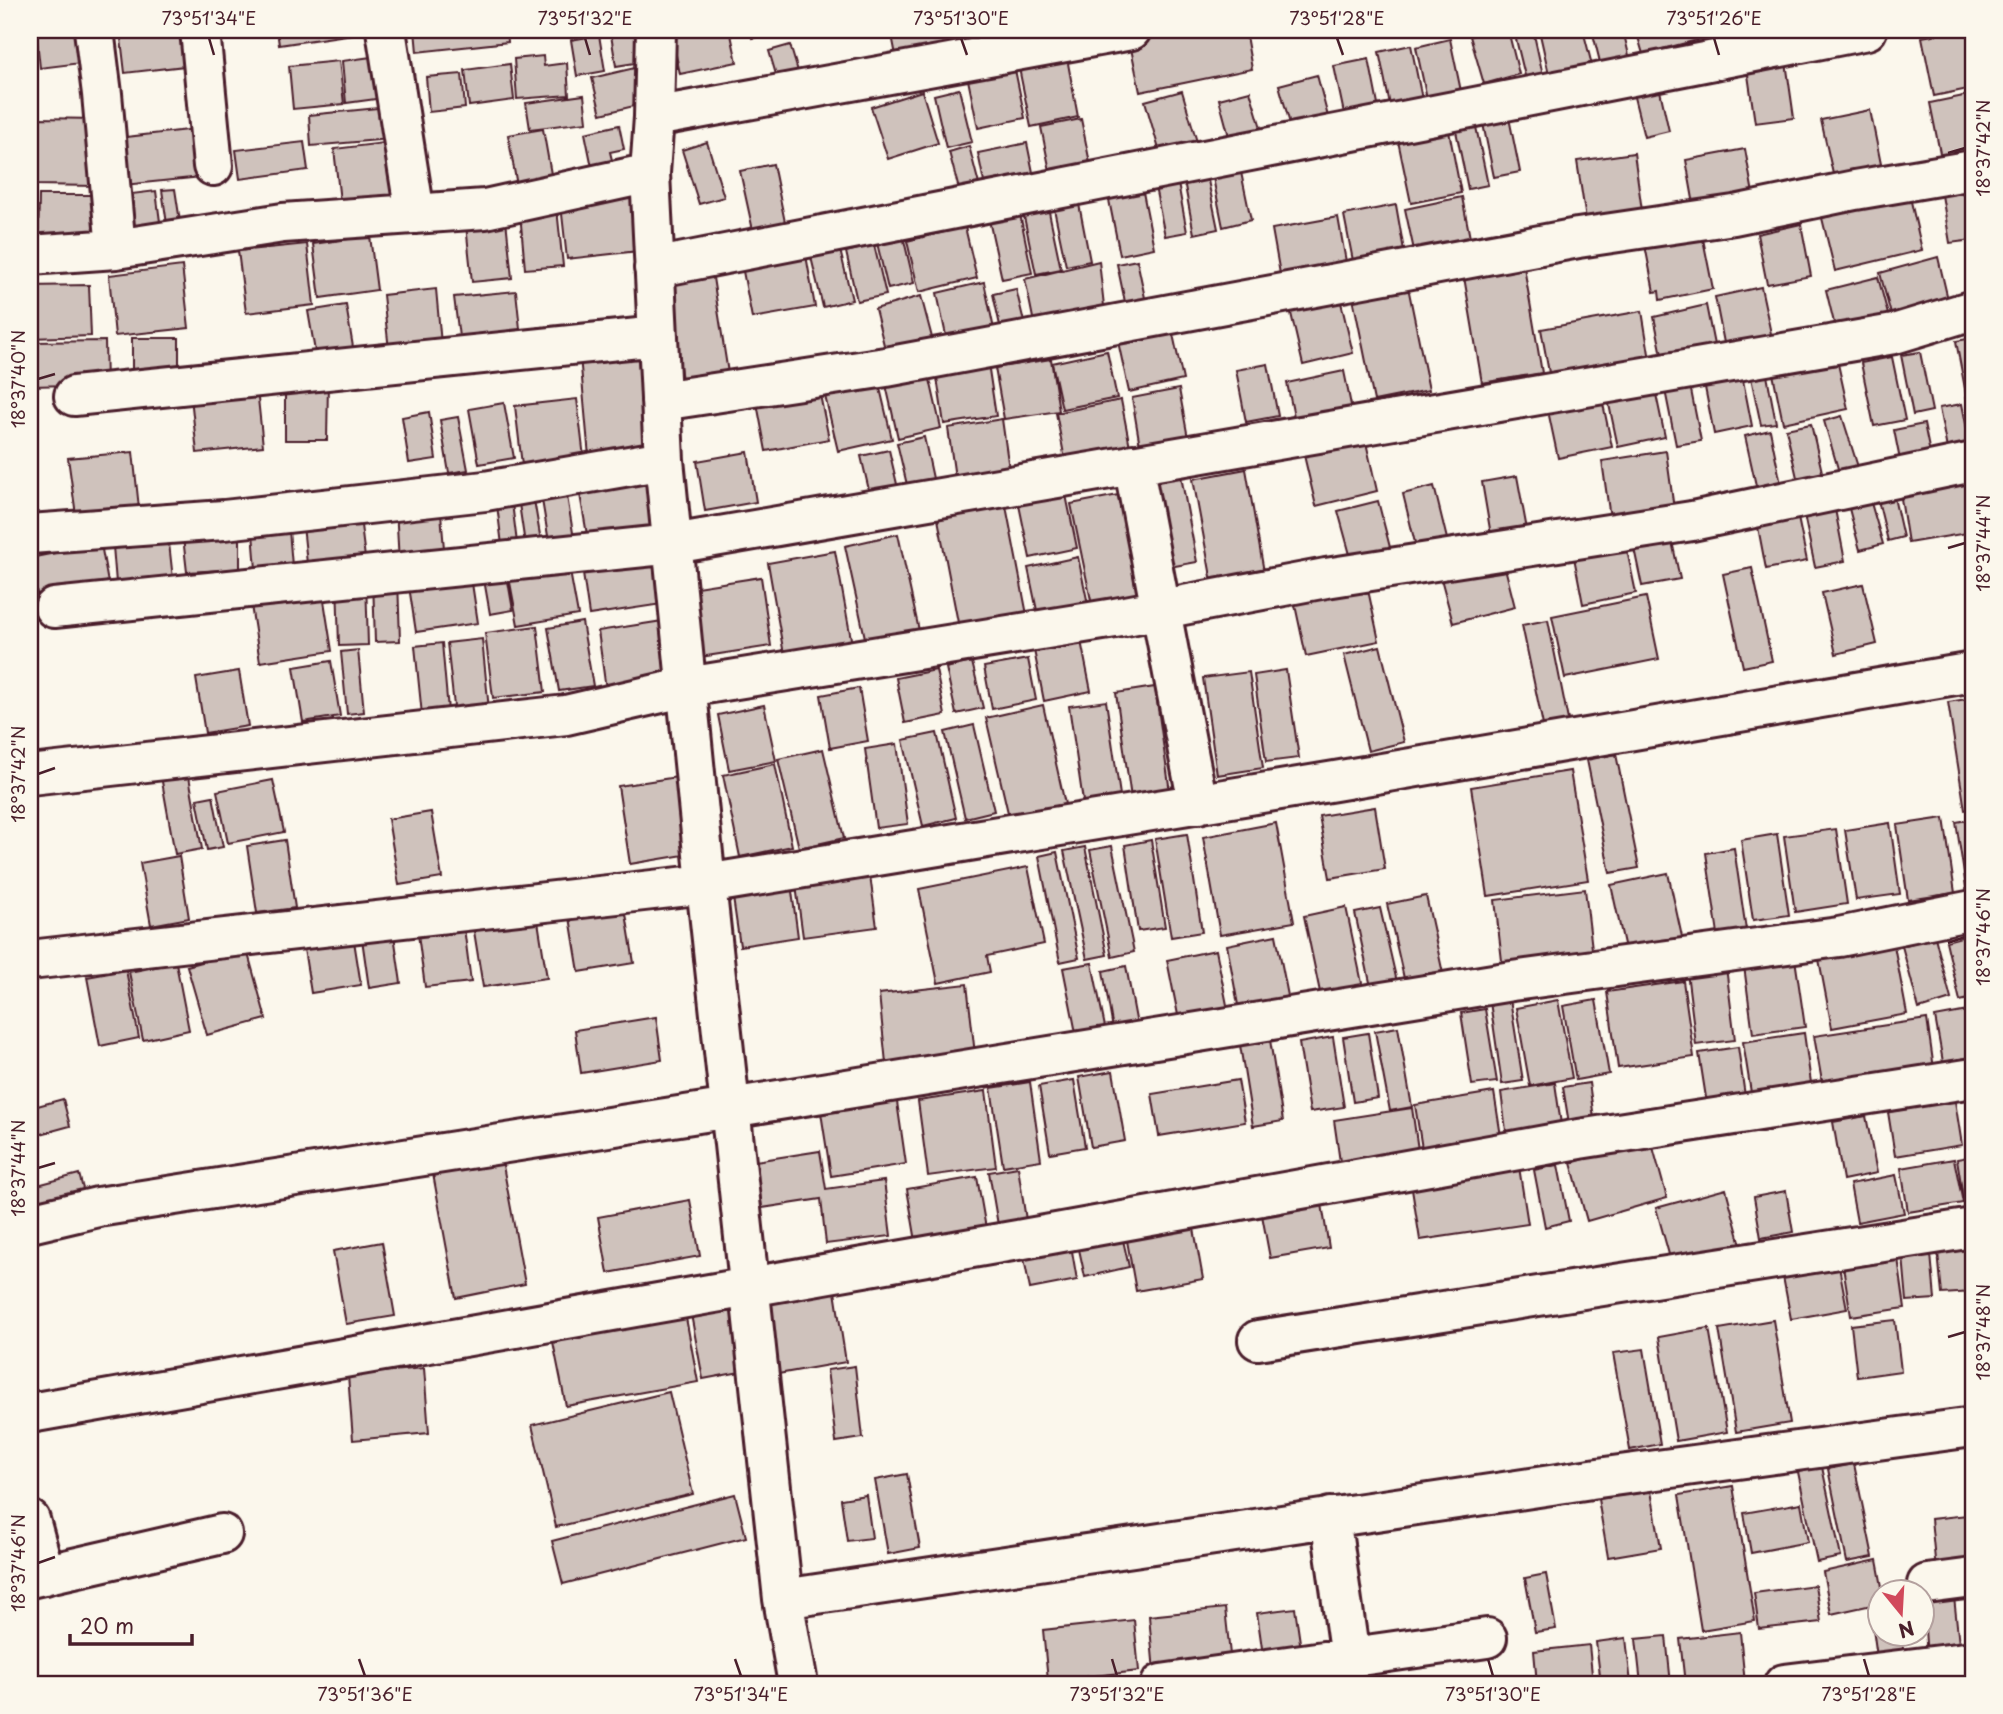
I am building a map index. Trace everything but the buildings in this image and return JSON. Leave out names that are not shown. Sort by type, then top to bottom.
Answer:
[{"type":"street","points":[[94,30],[116,249]]},
{"type":"street","points":[[200,30],[213,166]]},
{"type":"street","points":[[386,30],[415,214]]},
{"type":"street","points":[[656,30],[650,173],[664,460],[706,884],[783,1599],[798,1684]]},
{"type":"street","points":[[654,117],[1131,30]]},
{"type":"street","points":[[654,268],[1867,30]]},
{"type":"street","points":[[661,401],[886,367],[1578,238],[1734,215],[1855,190],[1973,170]]},
{"type":"street","points":[[30,255],[116,249],[283,223],[485,209],[650,173]]},
{"type":"street","points":[[54,608],[673,544],[1894,334],[1973,310]]},
{"type":"street","points":[[74,396],[658,336]]},
{"type":"street","points":[[30,534],[224,520],[485,491],[664,460]]},
{"type":"street","points":[[30,775],[566,715],[687,687],[1161,610],[1325,578],[1692,521],[1973,462]]},
{"type":"street","points":[[1133,464],[1198,804]]},
{"type":"street","points":[[30,960],[706,884],[1198,804],[1973,671]]},
{"type":"street","points":[[30,1223],[98,1207],[1512,981],[1839,937],[1973,910]]},
{"type":"street","points":[[30,1413],[1579,1139],[1973,1078]]},
{"type":"street","points":[[1258,1340],[1973,1228]]},
{"type":"street","points":[[783,1599],[1598,1478],[1973,1427]]},
{"type":"street","points":[[1329,1517],[1350,1658]]},
{"type":"street","points":[[30,1520],[38,1576],[222,1534]]},
{"type":"street","points":[[1937,1583],[1973,1578]]},
{"type":"street","points":[[1161,1684],[1487,1638]]},
{"type":"street","points":[[1784,1684],[1973,1661]]}]
